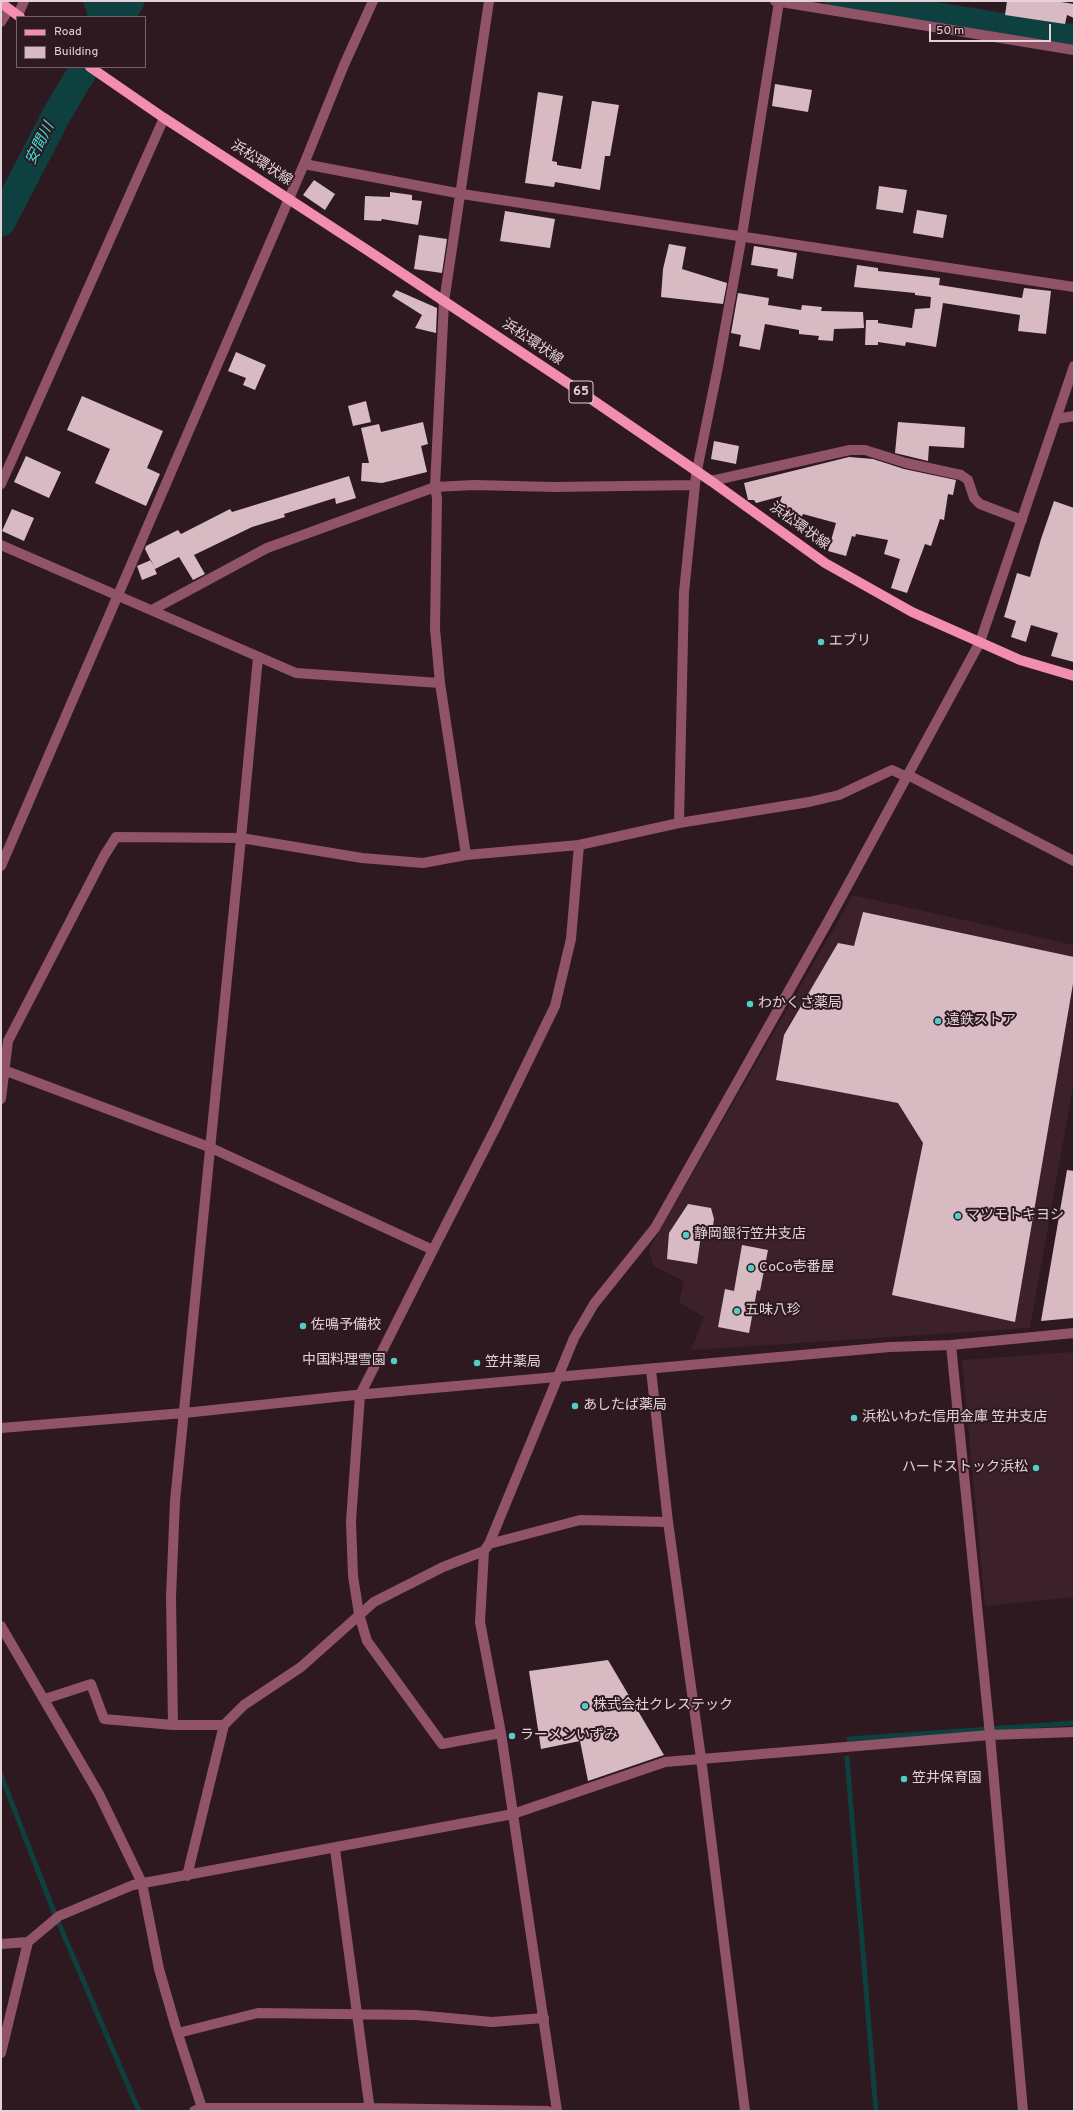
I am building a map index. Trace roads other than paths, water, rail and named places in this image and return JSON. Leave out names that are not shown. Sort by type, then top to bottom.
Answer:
[{"type":"main road","name":"浜松環状線","points":[[91,68],[164,118],[288,198],[697,471],[825,564],[912,612],[1020,660],[1074,676]]},
{"type":"street","points":[[1,22],[24,1]]},
{"type":"street","points":[[1,866],[116,596],[304,164],[344,64],[373,1]]},
{"type":"street","points":[[466,855],[440,683],[435,628],[437,498],[435,487],[444,302],[462,194],[489,1]]},
{"type":"street","points":[[679,823],[684,592],[695,485],[742,235],[777,1],[1074,50]]},
{"type":"street","points":[[1,484],[164,118]]},
{"type":"street","points":[[304,164],[462,194],[742,235],[949,269],[1074,287]]},
{"type":"street","points":[[557,2111],[501,1733],[480,1622],[487,1548],[574,1338],[594,1304],[655,1228],[831,916],[980,642],[1074,366]]},
{"type":"street","points":[[1056,419],[1074,416]]},
{"type":"street","points":[[711,481],[850,450],[865,450],[906,463],[961,475],[968,480],[974,498],[980,504],[1022,520]]},
{"type":"street","points":[[152,610],[266,548],[435,487],[474,485],[554,487],[695,485]]},
{"type":"street","points":[[1,545],[116,596],[296,672],[440,683]]},
{"type":"street","points":[[173,1725],[172,1582],[175,1501],[258,657]]},
{"type":"street","points":[[1,1099],[3,1069],[8,1041],[104,856],[116,837],[241,838],[362,858],[423,863],[466,855],[579,845],[679,823],[809,802],[839,795],[892,770],[907,776],[1074,860]]},
{"type":"street","points":[[501,1733],[442,1744],[366,1642],[359,1614],[353,1576],[351,1521],[360,1395],[496,1127],[554,1006],[571,939],[579,845]]},
{"type":"street","points":[[3,1069],[209,1147],[433,1250]]},
{"type":"street","points":[[1,1428],[184,1413],[360,1395],[651,1370],[890,1347],[951,1345],[1074,1333]]},
{"type":"street","points":[[951,1345],[989,1733],[1023,2111]]},
{"type":"street","points":[[651,1370],[668,1522],[701,1758],[745,2111]]},
{"type":"street","points":[[187,1876],[224,1725],[244,1705],[301,1667],[374,1602],[394,1590],[487,1548],[580,1520],[668,1522]]},
{"type":"street","points":[[1,1626],[45,1699],[99,1794],[142,1883],[159,1969],[178,2033],[198,2110],[370,2109],[548,2111]]},
{"type":"street","points":[[45,1699],[91,1684],[104,1719],[173,1725],[224,1725]]},
{"type":"street","points":[[1,2053],[28,1942],[57,1917],[133,1884],[187,1876],[334,1849],[513,1814],[664,1762],[989,1733],[1074,1732]]},
{"type":"street","points":[[334,1849],[370,2109]]},
{"type":"street","points":[[1,1944],[28,1942]]},
{"type":"street","points":[[178,2033],[258,2013],[416,2015],[492,2022],[544,2018]]},
{"type":"waterway","points":[[98,1],[102,16]]},
{"type":"waterway","name":"安間川","points":[[121,16],[130,1]]},
{"type":"waterway","name":"安間川","points":[[839,1],[1074,39]]},
{"type":"waterway","name":"安間川","points":[[1,222],[57,114],[84,68]]},
{"type":"waterway","points":[[849,1739],[1074,1723]]},
{"type":"waterway","points":[[847,1758],[876,2111]]},
{"type":"waterway","points":[[1,1775],[54,1912],[139,2111]]},
{"type":"place","name":"エブリ","points":[[821,642]]},
{"type":"place","name":"わかくさ薬局","points":[[750,1004]]},
{"type":"place","name":"遠鉄ストア","points":[[938,1021]]},
{"type":"place","name":"マツモトキヨシ","points":[[958,1216]]},
{"type":"place","name":"静岡銀行笠井支店","points":[[686,1235]]},
{"type":"place","name":"CoCo壱番屋","points":[[751,1268]]},
{"type":"place","name":"五味八珍","points":[[737,1311]]},
{"type":"place","name":"佐鳴予備校","points":[[303,1326]]},
{"type":"place","name":"中国料理雪園","points":[[394,1361]]},
{"type":"place","name":"笠井薬局","points":[[477,1363]]},
{"type":"place","name":"あしたば薬局","points":[[575,1406]]},
{"type":"place","name":"浜松いわた信用金庫 笠井支店","points":[[854,1418]]},
{"type":"place","name":"ハードストック浜松","points":[[1036,1468]]},
{"type":"place","name":"株式会社クレステック","points":[[585,1706]]},
{"type":"place","name":"ラーメンいずみ","points":[[512,1736]]},
{"type":"place","name":"笠井保育園","points":[[904,1779]]}]
